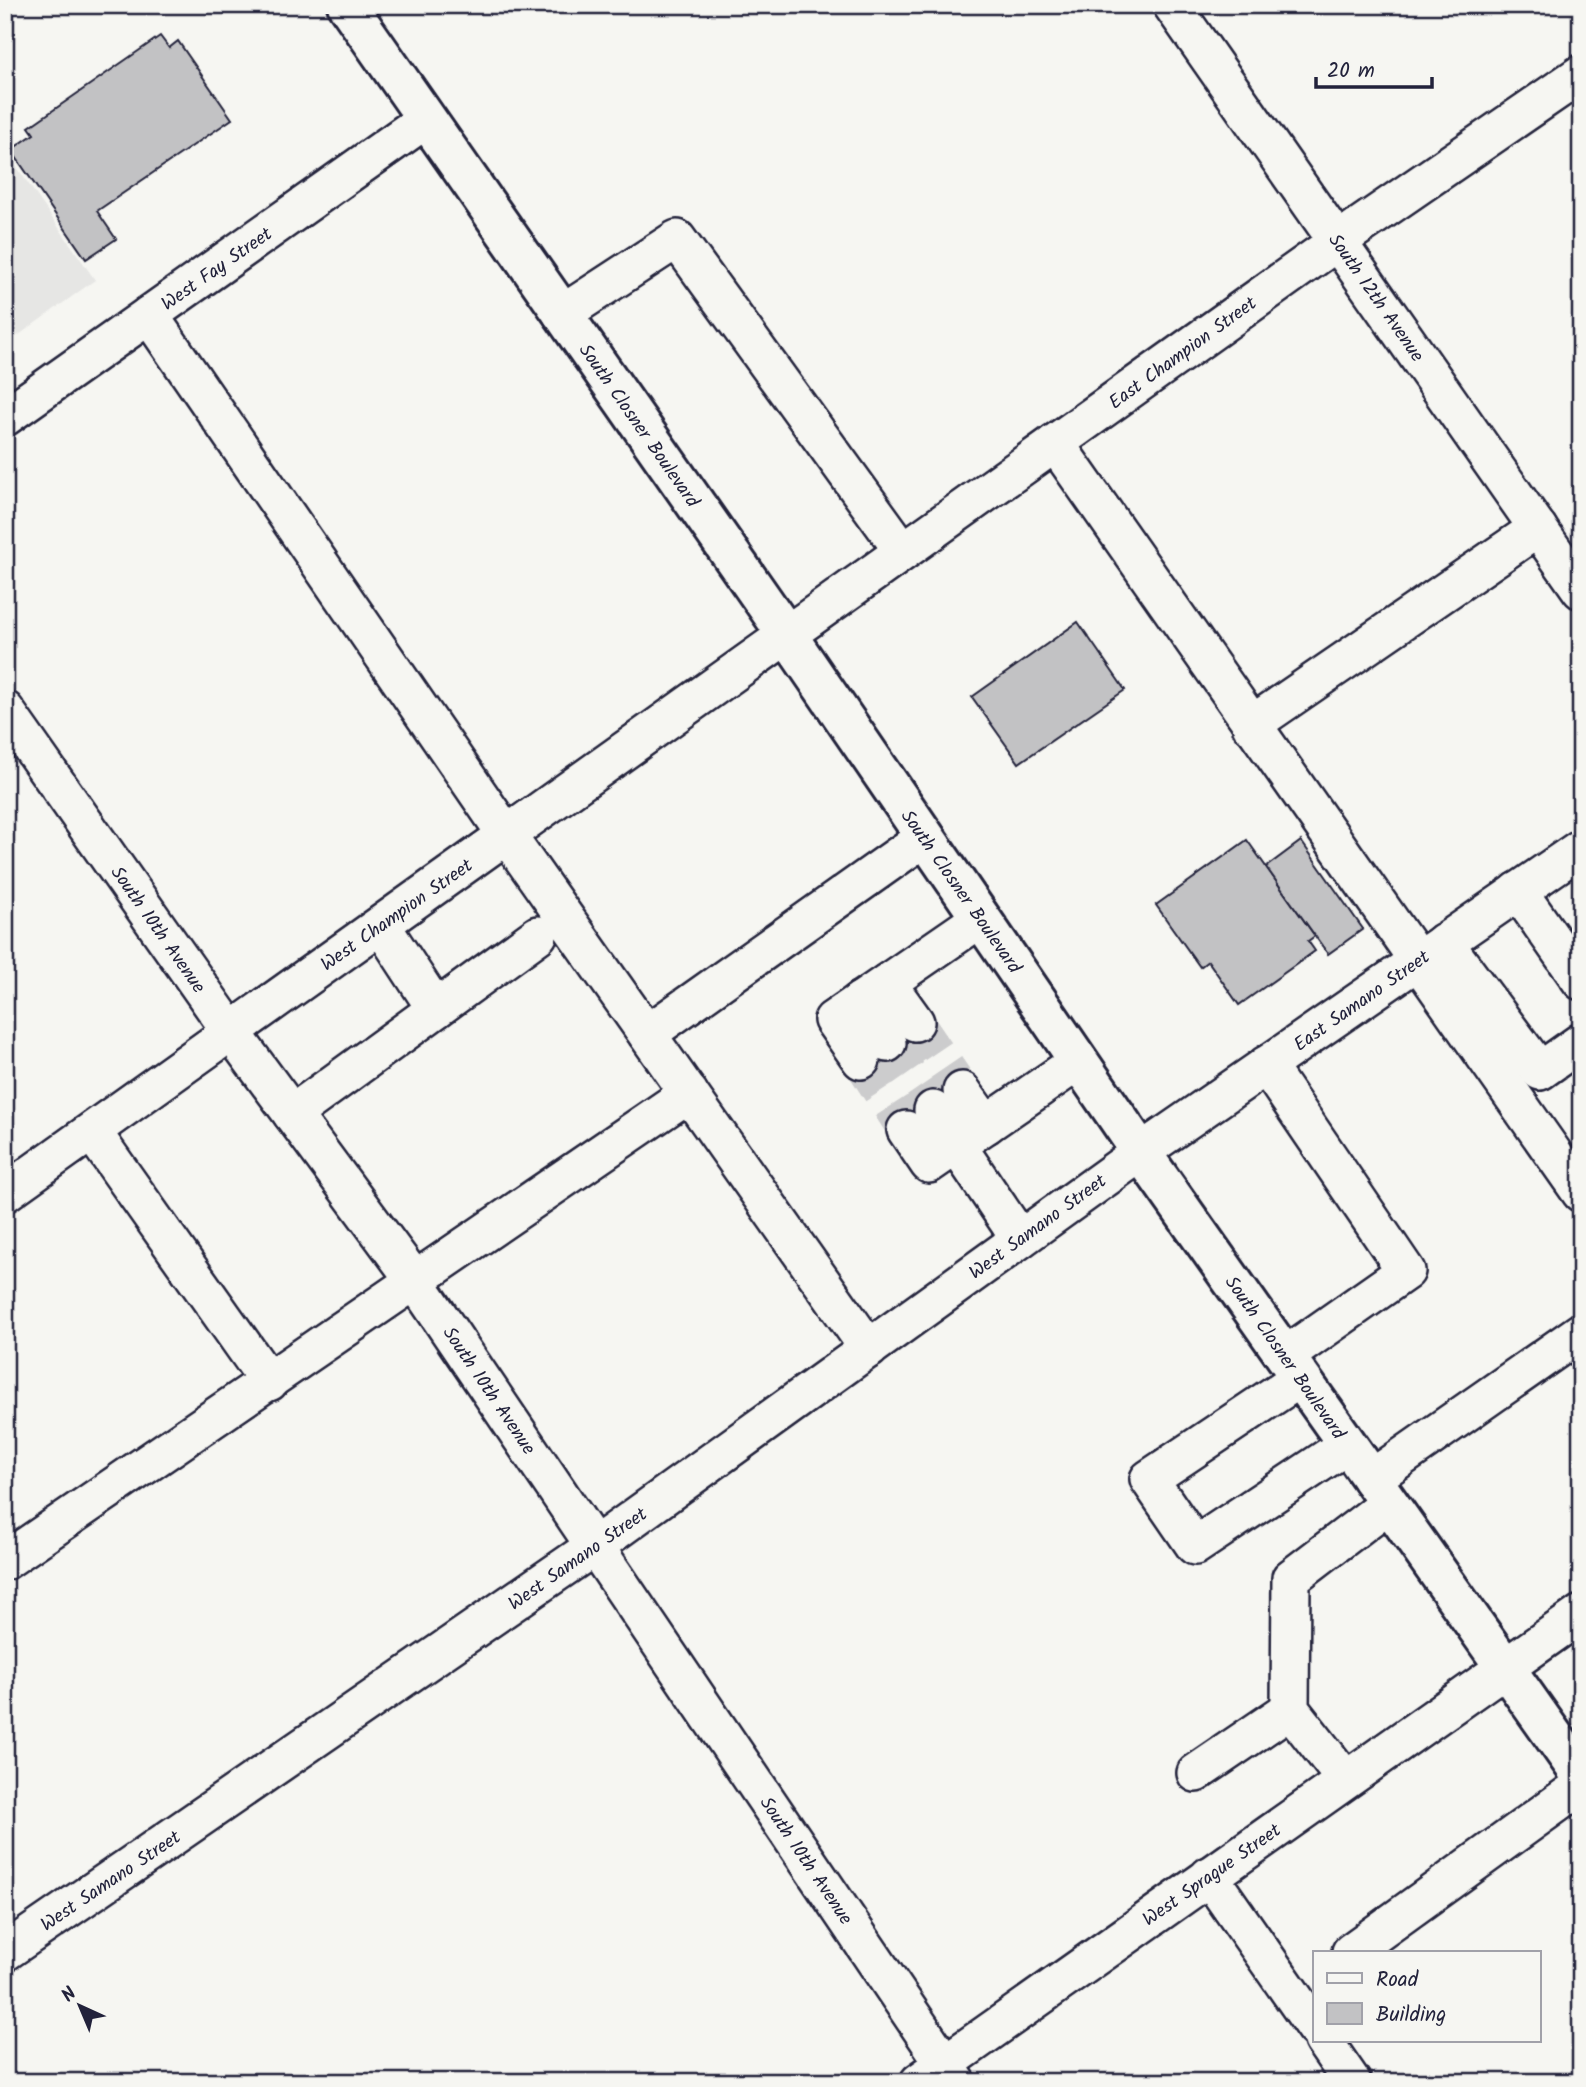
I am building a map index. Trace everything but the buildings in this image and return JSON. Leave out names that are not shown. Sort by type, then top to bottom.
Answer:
[{"type":"main road","name":"South Closner Boulevard","points":[[346,5],[787,635],[1140,1152],[1581,1775]]},
{"type":"street","name":"South 12th Avenue","points":[[1172,5],[1581,590]]},
{"type":"street","name":"East Champion Street","points":[[787,635],[1338,241],[1581,74]]},
{"type":"street","name":"West Fay Street","points":[[5,417],[426,119]]},
{"type":"street","points":[[562,314],[677,239],[904,551]]},
{"type":"street","points":[[149,315],[508,837],[660,1025],[689,1093],[869,1349]]},
{"type":"street","points":[[1055,443],[1251,725],[1430,952],[1540,1071],[1581,1042]]},
{"type":"street","points":[[1251,725],[1538,528]]},
{"type":"street","name":"West Champion Street","points":[[5,1193],[93,1133],[230,1030],[508,837],[787,635]]},
{"type":"street","name":"South 10th Avenue","points":[[5,710],[230,1030],[416,1282],[595,1546],[940,2076]]},
{"type":"street","points":[[660,1025],[718,993],[773,954],[925,837]]},
{"type":"street","name":"East Samano Street","points":[[1140,1152],[1581,848]]},
{"type":"street","points":[[1518,891],[1581,981]]},
{"type":"street","points":[[873,992],[887,1042],[833,1020],[873,992],[981,918]]},
{"type":"street","points":[[381,925],[436,1009]]},
{"type":"street","points":[[292,1114],[538,935]]},
{"type":"street","points":[[1430,952],[1581,1194]]},
{"type":"street","points":[[971,1135],[1079,1062]]},
{"type":"street","points":[[1266,1065],[1406,1271],[1293,1367],[1149,1479],[1195,1546],[1348,1445]]},
{"type":"street","points":[[5,1561],[689,1093]]},
{"type":"street","points":[[934,1110],[971,1135],[1020,1239]]},
{"type":"street","points":[[93,1133],[270,1382]]},
{"type":"street","name":"West Samano Street","points":[[5,1952],[595,1546],[1140,1152]]},
{"type":"street","points":[[1345,1779],[1290,1709],[1291,1578],[1379,1492],[1581,1332]]},
{"type":"street","name":"West Sprague Street","points":[[940,2076],[1209,1876],[1581,1614]]},
{"type":"street","points":[[1196,1773],[1290,1709]]},
{"type":"street","points":[[1352,1951],[1581,1786]]},
{"type":"street","points":[[1209,1876],[1313,2025]]},
{"type":"street","points":[[1324,2042],[1352,2082]]},
{"type":"shaded area","points":[[5,150],[95,280],[5,345]]},
{"type":"tunnel","points":[[915,1022],[962,1091]]},
{"type":"tunnel","points":[[887,1043],[933,1110]]},
{"type":"tunnel","points":[[861,1060],[906,1130]]}]
